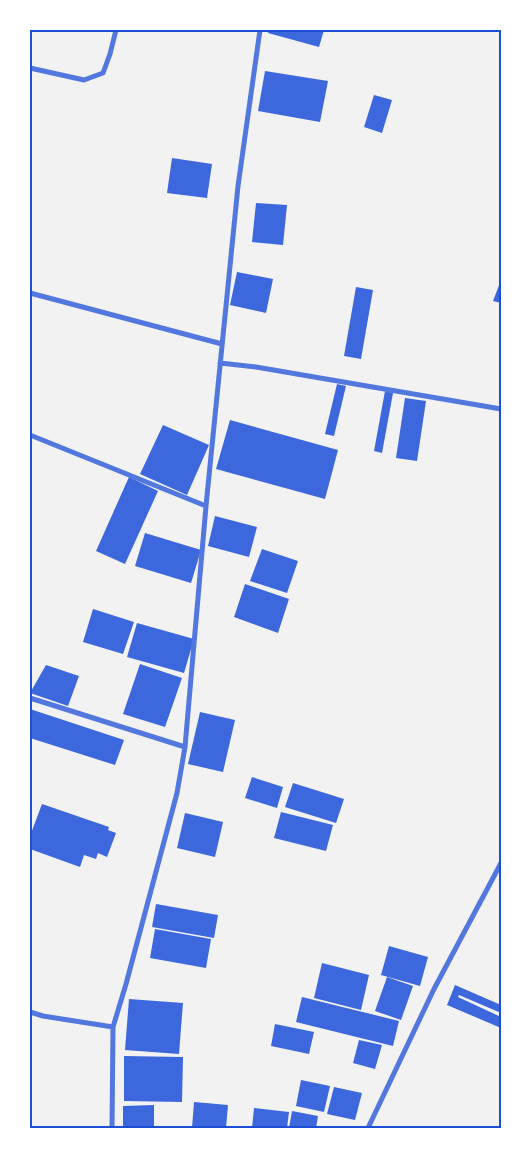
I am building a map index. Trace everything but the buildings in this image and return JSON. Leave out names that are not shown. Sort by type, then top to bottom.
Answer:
[{"type":"street","points":[[30,68],[84,80],[103,73],[116,30]]},
{"type":"street","points":[[112,1128],[113,1027],[177,793],[185,747],[206,506],[238,186],[260,30]]},
{"type":"street","points":[[30,293],[222,344]]},
{"type":"street","points":[[220,363],[256,366],[501,409]]},
{"type":"street","points":[[30,435],[206,506]]},
{"type":"street","points":[[30,698],[185,747]]},
{"type":"street","points":[[368,1128],[434,989],[501,863]]},
{"type":"street","points":[[30,1012],[43,1016],[113,1027]]}]
